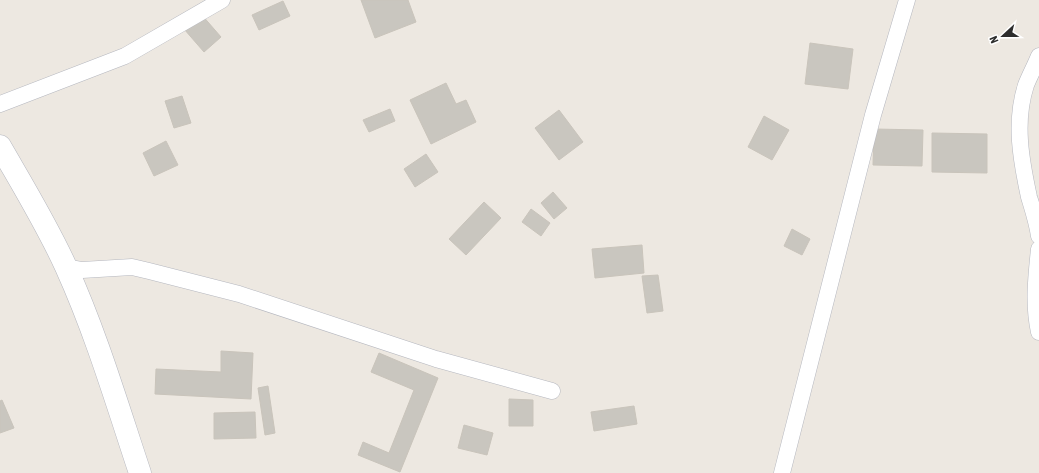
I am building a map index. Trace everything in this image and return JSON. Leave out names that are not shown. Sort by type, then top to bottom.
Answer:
[{"type":"main road","points":[[0,146],[42,217],[66,267],[96,340],[140,473]]},
{"type":"street","points":[[0,104],[125,56],[222,0]]},
{"type":"street","points":[[782,473],[874,115],[908,0]]},
{"type":"street","points":[[1039,56],[1026,85],[1020,114],[1019,136],[1023,165],[1030,199],[1037,218],[1039,236]]},
{"type":"street","points":[[1039,249],[1034,291],[1035,314],[1039,332]]},
{"type":"street","points":[[66,267],[82,270],[132,267],[157,272],[239,294],[436,359],[552,391]]},
{"type":"building","points":[[361,0],[408,0],[416,22],[375,38]]},
{"type":"building","points":[[283,1],[290,16],[259,30],[252,15]]},
{"type":"building","points":[[201,14],[221,37],[204,52],[184,29]]},
{"type":"building","points":[[810,43],[853,49],[848,89],[805,84]]},
{"type":"building","points":[[446,83],[456,104],[466,100],[476,122],[431,144],[410,100]]},
{"type":"building","points":[[182,96],[191,123],[174,128],[165,101]]},
{"type":"building","points":[[390,109],[395,121],[369,132],[363,120]]},
{"type":"building","points":[[559,110],[583,142],[559,160],[535,128]]},
{"type":"building","points":[[764,116],[789,130],[772,160],[748,147]]},
{"type":"building","points":[[874,129],[923,130],[922,166],[873,165]]},
{"type":"building","points":[[932,133],[987,134],[987,173],[932,172]]},
{"type":"building","points":[[166,141],[178,165],[154,176],[143,153]]},
{"type":"building","points":[[426,154],[438,172],[415,187],[404,169]]},
{"type":"building","points":[[553,192],[567,208],[554,219],[541,203]]},
{"type":"building","points":[[484,202],[501,218],[466,255],[449,239]]},
{"type":"building","points":[[531,209],[550,223],[541,236],[522,222]]},
{"type":"building","points":[[792,229],[810,239],[802,255],[784,246]]},
{"type":"building","points":[[642,245],[644,273],[595,278],[592,249]]},
{"type":"building","points":[[658,275],[663,311],[647,313],[642,276]]},
{"type":"building","points":[[221,351],[253,353],[251,399],[155,394],[156,369],[221,372]]},
{"type":"building","points":[[379,353],[438,378],[400,472],[358,455],[363,442],[389,453],[414,390],[371,372]]},
{"type":"building","points":[[268,386],[275,433],[265,435],[258,388]]},
{"type":"building","points":[[509,399],[533,400],[533,426],[509,426]]},
{"type":"building","points":[[2,400],[14,428],[0,433],[0,401]]},
{"type":"building","points":[[634,406],[637,424],[594,431],[591,412]]},
{"type":"building","points":[[255,412],[256,438],[214,439],[214,413]]},
{"type":"building","points":[[464,425],[493,433],[487,455],[458,448]]}]
